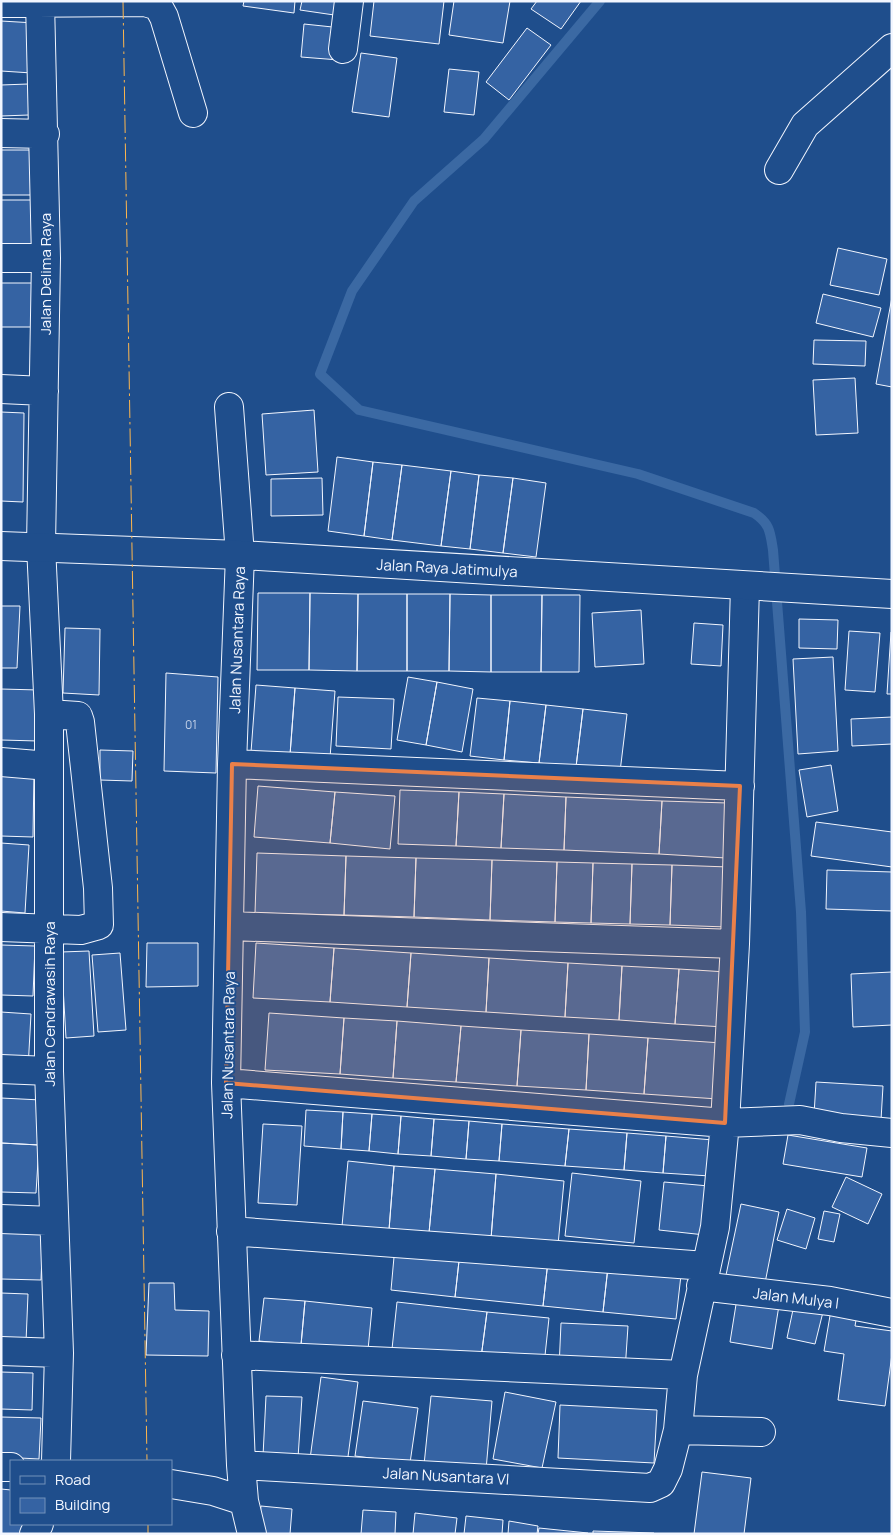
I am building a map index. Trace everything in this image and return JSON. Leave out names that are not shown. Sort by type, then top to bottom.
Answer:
[{"type":"street","points":[[342,49],[349,1]]},
{"type":"street","points":[[1,3],[145,2],[158,6],[164,17],[192,113]]},
{"type":"street","name":"Jalan Delima Raya","points":[[40,3],[45,134],[46,258],[41,546]]},
{"type":"street","points":[[779,170],[805,125],[892,48]]},
{"type":"street","points":[[1,133],[45,134]]},
{"type":"street","points":[[1,258],[46,258]]},
{"type":"street","points":[[1,389],[44,390]]},
{"type":"street","name":"Jalan Nusantara Raya","points":[[230,407],[240,555],[232,764],[226,1083],[241,1464],[244,1501],[252,1534]]},
{"type":"street","name":"Jalan Raya Jatimulya","points":[[1,546],[41,546],[240,555],[892,594]]},
{"type":"street","name":"Jalan Cendrawasih Raya","points":[[41,546],[49,714],[49,1072],[59,1353],[56,1460]]},
{"type":"street","points":[[752,586],[740,786],[735,944],[725,1123],[715,1227],[683,1375],[678,1430],[761,1432]]},
{"type":"street","points":[[1,927],[80,930],[99,925],[98,888],[80,722],[78,716],[72,714],[49,714]]},
{"type":"street","points":[[1,762],[49,766]]},
{"type":"street","points":[[232,764],[740,786]]},
{"type":"street","points":[[230,926],[735,944]]},
{"type":"street","points":[[1,1069],[49,1072]]},
{"type":"street","points":[[226,1083],[725,1123],[800,1120],[841,1128],[892,1133]]},
{"type":"street","points":[[1,1219],[53,1221]]},
{"type":"street","name":"Jalan Mulya I","points":[[231,1231],[703,1276],[892,1313]]},
{"type":"street","points":[[1,1352],[59,1353]]},
{"type":"street","points":[[236,1355],[683,1375]]},
{"type":"street","name":"Jalan Nusantara VI","points":[[241,1464],[650,1488],[661,1483],[668,1469],[678,1430]]},
{"type":"street","points":[[172,1484],[213,1491],[244,1501]]},
{"type":"highlighted area","points":[[232,764],[740,786],[725,1123],[226,1083]]},
{"type":"building","points":[[244,1],[295,1],[294,13],[243,6]]},
{"type":"building","points":[[302,1],[344,1],[341,16],[300,10]]},
{"type":"building","points":[[374,1],[444,1],[439,44],[370,36]]},
{"type":"building","points":[[454,1],[510,1],[503,43],[449,35]]},
{"type":"building","points":[[537,1],[581,1],[561,29],[531,9]]},
{"type":"building","points":[[1,21],[35,23],[32,73],[1,71]]},
{"type":"building","points":[[304,24],[342,28],[339,60],[301,57]]},
{"type":"building","points":[[527,28],[551,45],[509,100],[486,82]]},
{"type":"building","points":[[361,53],[397,58],[389,117],[352,112]]},
{"type":"building","points":[[449,69],[479,72],[474,115],[444,112]]},
{"type":"building","points":[[28,84],[29,115],[1,116],[1,85]]},
{"type":"building","points":[[1,150],[36,150],[35,195],[1,195]]},
{"type":"building","points":[[1,200],[36,200],[36,244],[1,244]]},
{"type":"building","points":[[838,248],[887,259],[879,295],[830,285]]},
{"type":"building","points":[[1,283],[33,283],[32,327],[1,327]]},
{"type":"building","points":[[823,294],[881,308],[873,337],[816,323]]},
{"type":"building","points":[[892,297],[892,387],[876,384]]},
{"type":"building","points":[[814,340],[866,341],[865,366],[813,364]]},
{"type":"building","points":[[855,378],[858,433],[816,435],[813,380]]},
{"type":"building","points":[[314,410],[318,472],[266,475],[262,414]]},
{"type":"building","points":[[1,412],[24,413],[23,502],[1,501]]},
{"type":"building","points":[[337,457],[373,462],[364,536],[328,531]]},
{"type":"building","points":[[373,462],[402,465],[392,540],[364,536]]},
{"type":"building","points":[[402,465],[451,471],[441,546],[392,540]]},
{"type":"building","points":[[451,471],[479,475],[470,549],[441,546]]},
{"type":"building","points":[[479,475],[513,478],[503,553],[470,549]]},
{"type":"building","points":[[322,478],[323,515],[271,516],[271,479]]},
{"type":"building","points":[[513,478],[546,483],[536,557],[503,553]]},
{"type":"building","points":[[258,593],[310,593],[309,670],[257,670]]},
{"type":"building","points":[[310,593],[358,594],[357,671],[309,670]]},
{"type":"building","points":[[358,594],[407,594],[407,671],[357,671]]},
{"type":"building","points":[[407,594],[450,594],[449,671],[407,671]]},
{"type":"building","points":[[450,594],[491,595],[491,672],[449,671]]},
{"type":"building","points":[[491,595],[542,595],[541,672],[491,672]]},
{"type":"building","points":[[542,595],[580,595],[579,672],[541,672]]},
{"type":"building","points":[[1,606],[20,606],[17,668],[1,668]]},
{"type":"building","points":[[641,610],[644,664],[595,667],[592,613]]},
{"type":"building","points":[[799,619],[838,620],[837,649],[799,648]]},
{"type":"building","points":[[694,623],[723,625],[721,666],[691,664]]},
{"type":"building","points":[[65,628],[100,629],[99,695],[63,693]]},
{"type":"building","points":[[849,631],[880,633],[875,692],[845,690]]},
{"type":"building","points":[[891,632],[892,694],[887,694]]},
{"type":"building","points":[[833,657],[838,751],[798,754],[793,659]]},
{"type":"building","points":[[166,673],[218,677],[216,773],[164,771]]},
{"type":"building","points":[[408,677],[437,682],[426,745],[397,740]]},
{"type":"building","points":[[437,682],[473,689],[462,752],[426,745]]},
{"type":"building","points":[[256,685],[295,688],[290,755],[251,752]]},
{"type":"building","points":[[295,688],[335,691],[330,758],[290,755]]},
{"type":"building","points":[[1,689],[39,690],[38,741],[1,740]]},
{"type":"building","points":[[338,697],[394,699],[391,749],[336,746]]},
{"type":"building","points":[[477,698],[510,701],[504,760],[470,756]]},
{"type":"building","points":[[510,701],[546,705],[539,763],[504,760]]},
{"type":"building","points":[[546,705],[583,709],[576,767],[539,763]]},
{"type":"building","points":[[583,709],[627,714],[620,772],[576,767]]},
{"type":"building","points":[[892,717],[892,744],[852,746],[851,719]]},
{"type":"building","points":[[100,750],[133,751],[132,781],[100,780]]},
{"type":"building","points":[[831,765],[838,811],[807,817],[799,770]]},
{"type":"building","points":[[1,769],[34,770],[33,837],[1,836]]},
{"type":"building","points":[[258,786],[335,792],[330,843],[254,837]]},
{"type":"building","points":[[400,790],[459,792],[456,846],[398,844]]},
{"type":"building","points":[[335,792],[395,796],[390,849],[330,843]]},
{"type":"building","points":[[459,792],[504,794],[501,848],[456,846]]},
{"type":"building","points":[[504,794],[566,797],[564,850],[501,848]]},
{"type":"building","points":[[566,797],[662,801],[659,854],[564,850]]},
{"type":"building","points":[[662,801],[728,803],[726,858],[659,854]]},
{"type":"building","points":[[816,822],[892,832],[892,867],[811,856]]},
{"type":"building","points":[[1,843],[29,845],[25,913],[1,911]]},
{"type":"building","points":[[257,853],[346,856],[344,915],[255,913]]},
{"type":"building","points":[[346,856],[416,858],[414,917],[344,915]]},
{"type":"building","points":[[416,858],[492,860],[490,920],[414,917]]},
{"type":"building","points":[[492,860],[557,862],[555,922],[490,920]]},
{"type":"building","points":[[557,862],[593,863],[591,923],[555,922]]},
{"type":"building","points":[[593,863],[632,864],[630,924],[591,923]]},
{"type":"building","points":[[632,864],[672,865],[670,925],[630,924]]},
{"type":"building","points":[[672,865],[729,867],[727,927],[670,925]]},
{"type":"building","points":[[827,870],[892,872],[892,911],[826,909]]},
{"type":"building","points":[[147,943],[198,943],[198,986],[146,987]]},
{"type":"building","points":[[256,943],[334,948],[330,1002],[253,998]]},
{"type":"building","points":[[1,945],[35,946],[33,996],[1,995]]},
{"type":"building","points":[[334,948],[411,953],[407,1007],[330,1002]]},
{"type":"building","points":[[89,951],[94,1036],[66,1038],[61,952]]},
{"type":"building","points":[[120,953],[126,1030],[98,1032],[92,955]]},
{"type":"building","points":[[411,953],[489,958],[486,1012],[407,1007]]},
{"type":"building","points":[[489,958],[568,963],[565,1017],[486,1012]]},
{"type":"building","points":[[568,963],[622,966],[619,1020],[565,1017]]},
{"type":"building","points":[[622,966],[679,969],[675,1024],[619,1020]]},
{"type":"building","points":[[679,969],[727,972],[724,1027],[675,1024]]},
{"type":"building","points":[[892,972],[892,1025],[853,1027],[851,974]]},
{"type":"building","points":[[1,1012],[31,1014],[28,1069],[1,1068]]},
{"type":"building","points":[[269,1013],[344,1018],[340,1074],[265,1070]]},
{"type":"building","points":[[344,1018],[397,1021],[393,1078],[340,1074]]},
{"type":"building","points":[[397,1021],[461,1026],[456,1082],[393,1078]]},
{"type":"building","points":[[461,1026],[521,1030],[517,1086],[456,1082]]},
{"type":"building","points":[[521,1030],[589,1034],[586,1090],[517,1086]]},
{"type":"building","points":[[589,1034],[648,1038],[644,1094],[586,1090]]},
{"type":"building","points":[[648,1038],[722,1043],[718,1099],[644,1094]]},
{"type":"building","points":[[816,1082],[883,1086],[881,1120],[814,1115]]},
{"type":"building","points":[[1,1098],[41,1100],[39,1145],[1,1143]]},
{"type":"building","points":[[306,1110],[343,1112],[341,1149],[304,1146]]},
{"type":"building","points":[[343,1112],[372,1114],[369,1151],[341,1149]]},
{"type":"building","points":[[372,1114],[401,1116],[398,1154],[369,1151]]},
{"type":"building","points":[[401,1116],[434,1119],[431,1156],[398,1154]]},
{"type":"building","points":[[434,1119],[469,1121],[466,1159],[431,1156]]},
{"type":"building","points":[[469,1121],[502,1124],[499,1161],[466,1159]]},
{"type":"building","points":[[263,1124],[302,1126],[297,1205],[258,1203]]},
{"type":"building","points":[[502,1124],[569,1129],[565,1166],[499,1161]]},
{"type":"building","points":[[569,1129],[627,1133],[624,1170],[565,1166]]},
{"type":"building","points":[[627,1133],[666,1136],[663,1173],[624,1170]]},
{"type":"building","points":[[788,1135],[867,1148],[862,1177],[783,1164]]},
{"type":"building","points":[[666,1136],[713,1140],[710,1176],[663,1173]]},
{"type":"building","points":[[1,1143],[39,1145],[36,1193],[1,1192]]},
{"type":"building","points":[[348,1161],[394,1166],[389,1230],[342,1226]]},
{"type":"building","points":[[394,1166],[435,1169],[429,1233],[389,1230]]},
{"type":"building","points":[[435,1169],[496,1174],[491,1239],[429,1233]]},
{"type":"building","points":[[572,1173],[641,1181],[634,1243],[565,1236]]},
{"type":"building","points":[[496,1174],[564,1181],[558,1245],[491,1239]]},
{"type":"building","points":[[846,1177],[882,1194],[868,1224],[832,1207]]},
{"type":"building","points":[[664,1182],[709,1186],[705,1235],[659,1230]]},
{"type":"building","points":[[741,1204],[779,1212],[765,1283],[726,1275]]},
{"type":"building","points":[[787,1209],[815,1218],[806,1249],[777,1240]]},
{"type":"building","points":[[824,1211],[840,1214],[834,1242],[818,1239]]},
{"type":"building","points":[[1,1230],[43,1231],[41,1280],[1,1279]]},
{"type":"building","points":[[395,1246],[460,1252],[455,1297],[391,1290]]},
{"type":"building","points":[[460,1252],[548,1261],[543,1306],[455,1297]]},
{"type":"building","points":[[548,1261],[608,1267],[603,1312],[543,1306]]},
{"type":"building","points":[[608,1267],[681,1275],[676,1319],[603,1312]]},
{"type":"building","points":[[149,1283],[174,1283],[175,1310],[209,1311],[208,1356],[146,1355]]},
{"type":"building","points":[[738,1292],[780,1299],[772,1349],[730,1342]]},
{"type":"building","points":[[1,1293],[28,1294],[26,1342],[1,1341]]},
{"type":"building","points":[[264,1298],[305,1301],[301,1345],[259,1341]]},
{"type":"building","points":[[305,1301],[372,1308],[368,1350],[301,1345]]},
{"type":"building","points":[[397,1302],[487,1312],[481,1358],[392,1349]]},
{"type":"building","points":[[832,1304],[858,1309],[855,1326],[892,1331],[892,1354],[885,1406],[838,1400],[844,1354],[824,1351]]},
{"type":"building","points":[[794,1305],[823,1312],[815,1344],[787,1338]]},
{"type":"building","points":[[487,1312],[549,1318],[544,1365],[481,1358]]},
{"type":"building","points":[[561,1323],[628,1326],[625,1371],[559,1368]]},
{"type":"building","points":[[1,1372],[33,1373],[32,1410],[1,1409]]},
{"type":"building","points":[[321,1377],[358,1382],[347,1464],[310,1459]]},
{"type":"building","points":[[505,1392],[556,1402],[542,1468],[493,1459]]},
{"type":"building","points":[[266,1396],[302,1397],[298,1458],[263,1456]]},
{"type":"building","points":[[431,1396],[492,1401],[486,1470],[424,1465]]},
{"type":"building","points":[[363,1401],[418,1408],[410,1463],[355,1456]]},
{"type":"building","points":[[560,1405],[657,1410],[654,1463],[558,1458]]},
{"type":"building","points":[[1,1417],[41,1418],[39,1459],[1,1457]]},
{"type":"building","points":[[702,1472],[751,1478],[744,1534],[694,1534]]},
{"type":"building","points":[[1,1489],[10,1490],[10,1525],[32,1525],[32,1534],[1,1534]]},
{"type":"building","points":[[261,1506],[292,1509],[290,1534],[258,1534]]},
{"type":"building","points":[[363,1510],[396,1512],[395,1534],[361,1534]]},
{"type":"building","points":[[415,1513],[457,1518],[455,1534],[413,1534]]},
{"type":"building","points":[[466,1516],[503,1520],[502,1534],[464,1534]]},
{"type":"building","points":[[509,1521],[538,1526],[537,1534],[508,1534]]},
{"type":"building","points":[[539,1528],[588,1533],[588,1534],[538,1534]]},
{"type":"building","points":[[593,1531],[654,1533],[654,1534],[593,1534]]},
{"type":"waterway","points":[[600,1],[484,139],[414,201],[352,291],[320,374],[359,410],[638,474],[754,513],[766,525],[770,533],[773,550],[801,912],[805,1032],[789,1104]]},
{"type":"power","points":[[123,1],[147,1460]]},
{"type":"power","points":[[148,1525],[148,1534]]}]
